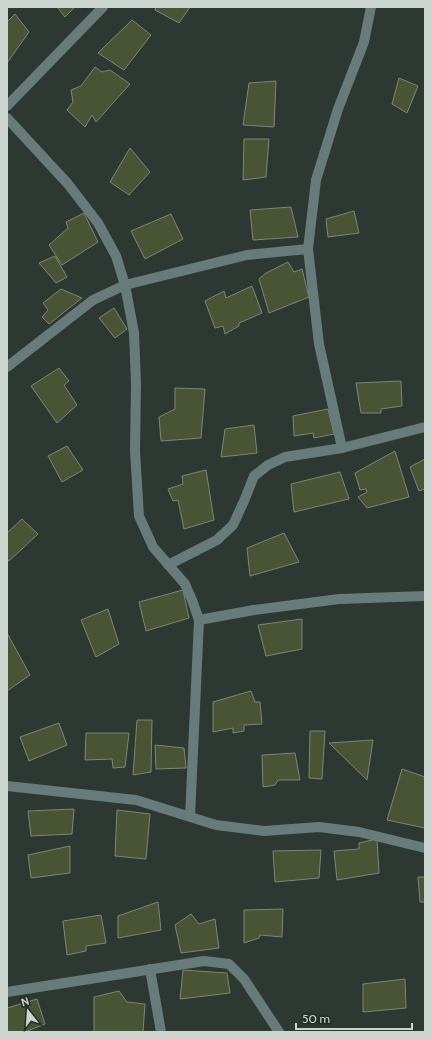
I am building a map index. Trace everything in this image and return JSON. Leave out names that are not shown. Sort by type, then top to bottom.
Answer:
[{"type":"street","points":[[7,106],[103,7]]},
{"type":"street","points":[[342,448],[319,344],[308,249],[316,180],[338,110],[364,42],[371,7]]},
{"type":"street","points":[[7,118],[68,184],[98,223],[116,256],[125,285],[134,333],[136,384],[135,451],[138,516],[153,548],[185,584],[199,620],[190,817]]},
{"type":"street","points":[[7,368],[93,300],[125,285],[247,255],[308,249]]},
{"type":"street","points":[[168,565],[217,540],[233,525],[254,476],[268,465],[285,457],[342,448],[425,428]]},
{"type":"street","points":[[199,620],[254,610],[340,599],[425,596]]},
{"type":"street","points":[[7,786],[136,800],[216,825],[264,831],[319,827],[359,832],[425,848]]},
{"type":"street","points":[[7,992],[204,961],[229,964],[244,979],[279,1032]]},
{"type":"street","points":[[150,969],[161,1032]]},
{"type":"building","points":[[57,7],[75,7],[65,17]]},
{"type":"building","points":[[156,7],[190,7],[179,23],[155,10]]},
{"type":"building","points":[[15,14],[29,32],[7,63],[7,22]]},
{"type":"building","points":[[132,20],[151,35],[124,70],[98,53]]},
{"type":"building","points":[[95,67],[102,72],[110,70],[130,84],[96,122],[92,115],[85,127],[67,110],[73,102],[71,90],[81,86]]},
{"type":"building","points":[[399,78],[418,86],[407,113],[392,104]]},
{"type":"building","points":[[276,81],[274,127],[243,125],[249,83]]},
{"type":"building","points":[[244,139],[269,139],[266,177],[243,180]]},
{"type":"building","points":[[130,148],[150,172],[129,195],[110,182]]},
{"type":"building","points":[[291,207],[298,237],[253,240],[250,210]]},
{"type":"building","points":[[354,211],[359,233],[328,237],[326,219]]},
{"type":"building","points":[[84,213],[98,242],[62,265],[49,245],[68,228],[66,222]]},
{"type":"building","points":[[171,214],[183,239],[145,259],[131,231]]},
{"type":"building","points":[[55,256],[67,277],[56,283],[39,263]]},
{"type":"building","points":[[288,262],[294,272],[302,269],[309,297],[269,313],[259,279],[266,273]]},
{"type":"building","points":[[252,286],[262,313],[239,323],[239,326],[225,334],[223,326],[215,328],[205,301],[224,291],[226,298]]},
{"type":"building","points":[[61,289],[82,298],[49,324],[42,317],[48,310],[43,303]]},
{"type":"building","points":[[114,308],[127,329],[115,338],[99,318]]},
{"type":"building","points":[[59,368],[69,381],[64,385],[77,405],[57,423],[31,386]]},
{"type":"building","points":[[401,381],[402,406],[381,409],[381,413],[361,413],[356,383]]},
{"type":"building","points":[[175,388],[205,389],[201,438],[161,441],[159,417],[175,409]]},
{"type":"building","points":[[328,409],[334,434],[314,438],[313,433],[294,436],[293,416]]},
{"type":"building","points":[[254,425],[257,453],[221,457],[225,429]]},
{"type":"building","points":[[67,446],[83,470],[62,482],[48,456]]},
{"type":"building","points":[[395,451],[409,497],[367,508],[358,497],[367,492],[366,489],[360,490],[355,473]]},
{"type":"building","points":[[425,459],[425,489],[419,491],[410,467]]},
{"type":"building","points":[[206,470],[214,520],[184,529],[178,500],[173,501],[168,489],[183,484],[182,476]]},
{"type":"building","points":[[340,472],[349,499],[294,512],[291,484]]},
{"type":"building","points":[[22,519],[38,534],[9,561],[7,558],[7,533]]},
{"type":"building","points":[[284,533],[299,562],[250,576],[247,548]]},
{"type":"building","points":[[183,590],[189,618],[146,631],[139,602]]},
{"type":"building","points":[[108,609],[119,644],[96,657],[81,620]]},
{"type":"building","points":[[302,619],[302,649],[266,656],[258,625]]},
{"type":"building","points":[[7,633],[30,675],[7,691]]},
{"type":"building","points":[[251,691],[255,702],[260,702],[262,724],[244,725],[244,731],[233,733],[233,728],[213,732],[213,702]]},
{"type":"building","points":[[137,720],[152,720],[151,772],[133,775]]},
{"type":"building","points":[[59,723],[67,745],[29,761],[20,737]]},
{"type":"building","points":[[310,731],[325,731],[322,779],[309,778]]},
{"type":"building","points":[[86,733],[129,733],[125,767],[113,768],[112,759],[85,760]]},
{"type":"building","points":[[373,740],[367,780],[329,743]]},
{"type":"building","points":[[155,745],[184,748],[186,768],[156,769]]},
{"type":"building","points":[[295,753],[300,780],[278,780],[275,785],[263,787],[262,755]]},
{"type":"building","points":[[402,769],[425,777],[425,828],[387,820]]},
{"type":"building","points":[[74,809],[72,834],[31,836],[28,811]]},
{"type":"building","points":[[117,810],[150,814],[146,859],[115,856]]},
{"type":"building","points":[[377,839],[379,873],[337,880],[334,851],[359,849],[359,843]]},
{"type":"building","points":[[70,846],[70,873],[31,878],[28,855]]},
{"type":"building","points":[[321,850],[319,878],[275,882],[273,851]]},
{"type":"building","points":[[418,877],[425,877],[425,902],[420,902]]},
{"type":"building","points":[[158,902],[161,930],[118,938],[118,916]]},
{"type":"building","points":[[283,909],[282,937],[260,935],[259,938],[244,943],[244,910]]},
{"type":"building","points":[[191,914],[199,924],[215,919],[219,948],[181,953],[175,925]]},
{"type":"building","points":[[101,915],[106,943],[86,946],[86,951],[67,955],[63,921]]},
{"type":"building","points":[[183,970],[227,973],[230,993],[180,999]]},
{"type":"building","points":[[405,979],[406,1008],[363,1012],[363,984]]},
{"type":"building","points":[[119,991],[127,1002],[145,1004],[143,1032],[94,1032],[94,997]]},
{"type":"building","points":[[37,999],[45,1024],[25,1032],[7,1032],[7,1008]]}]
